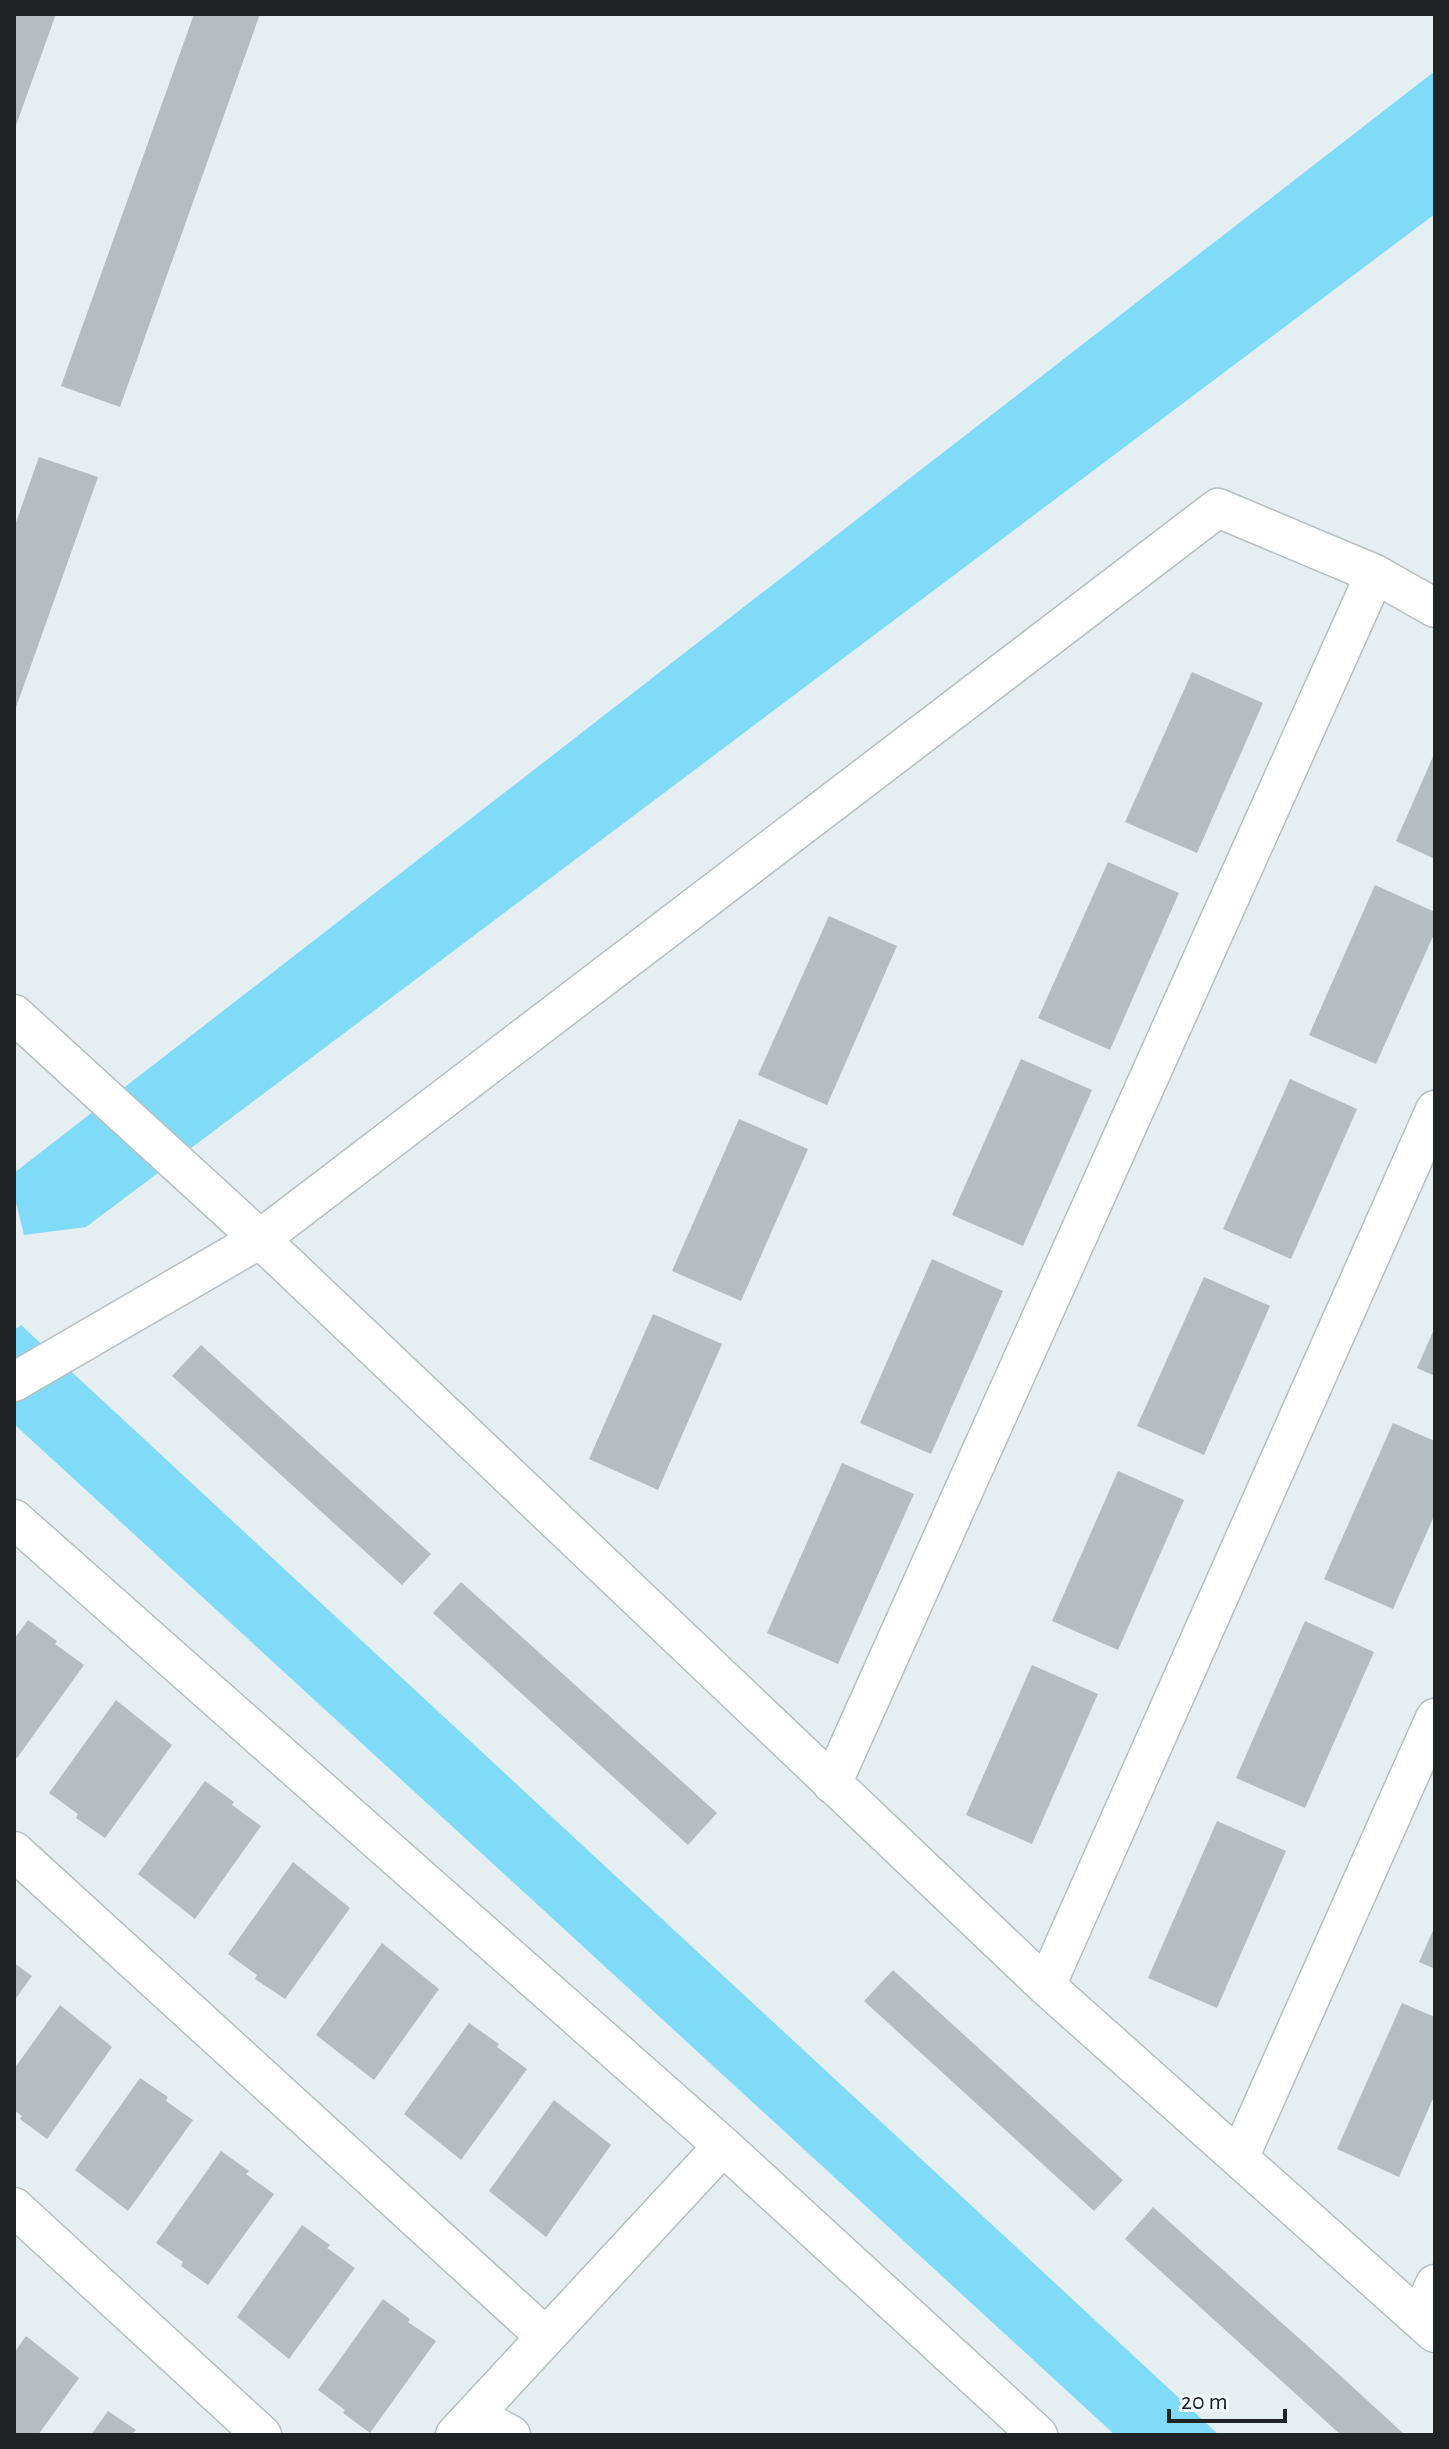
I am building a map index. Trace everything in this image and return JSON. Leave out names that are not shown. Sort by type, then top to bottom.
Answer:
[{"type":"street","points":[[14,1382],[260,1239],[1218,508],[1375,574],[1435,608]]},
{"type":"street","points":[[832,1784],[1375,574]]},
{"type":"street","points":[[14,1014],[260,1239],[1046,1986],[1427,2326]]},
{"type":"street","points":[[1046,1986],[1435,1110]]},
{"type":"street","points":[[14,1519],[723,2146],[1028,2431]]},
{"type":"street","points":[[1239,2158],[1435,1718]]},
{"type":"street","points":[[14,1851],[546,2337]]},
{"type":"street","points":[[464,2425],[723,2146]]},
{"type":"street","points":[[14,2207],[262,2435]]},
{"type":"street","points":[[1427,2326],[1435,2284]]},
{"type":"street","points":[[464,2425],[511,2435]]},
{"type":"shaded area","points":[[1435,71],[1435,214],[86,1227],[24,1235],[14,1195],[14,1173]]},
{"type":"shaded area","points":[[21,1325],[1219,2435],[1115,2435],[14,1424],[14,1330]]},
{"type":"building","points":[[14,14],[56,14],[14,131]]},
{"type":"building","points":[[194,14],[260,14],[120,407],[61,386]]},
{"type":"building","points":[[39,457],[98,477],[14,713],[14,528]]},
{"type":"building","points":[[1192,672],[1263,703],[1197,853],[1125,822]]},
{"type":"building","points":[[1435,752],[1435,859],[1396,841]]},
{"type":"building","points":[[1108,862],[1179,893],[1110,1050],[1038,1018]]},
{"type":"building","points":[[1375,885],[1435,912],[1435,932],[1376,1064],[1309,1035]]},
{"type":"building","points":[[829,916],[897,946],[827,1105],[758,1075]]},
{"type":"building","points":[[1021,1059],[1092,1090],[1023,1246],[952,1215]]},
{"type":"building","points":[[1290,1079],[1357,1109],[1291,1259],[1223,1229]]},
{"type":"building","points":[[739,1119],[808,1149],[741,1301],[672,1271]]},
{"type":"building","points":[[932,1259],[1003,1291],[931,1454],[860,1423]]},
{"type":"building","points":[[1204,1277],[1270,1306],[1204,1455],[1137,1426]]},
{"type":"building","points":[[653,1314],[722,1344],[658,1490],[589,1459]]},
{"type":"building","points":[[1435,1327],[1435,1376],[1417,1368]]},
{"type":"building","points":[[201,1345],[431,1554],[402,1585],[172,1376]]},
{"type":"building","points":[[1393,1423],[1435,1441],[1435,1514],[1393,1609],[1324,1579]]},
{"type":"building","points":[[842,1463],[914,1494],[838,1664],[767,1633]]},
{"type":"building","points":[[1118,1471],[1184,1500],[1118,1650],[1052,1621]]},
{"type":"building","points":[[461,1582],[717,1813],[688,1845],[433,1613]]},
{"type":"building","points":[[28,1620],[84,1665],[17,1758],[14,1756],[14,1639]]},
{"type":"building","points":[[1305,1621],[1374,1652],[1305,1808],[1236,1778]]},
{"type":"building","points":[[1032,1665],[1098,1694],[1032,1844],[966,1815]]},
{"type":"building","points":[[116,1700],[172,1745],[105,1838],[76,1818],[78,1814],[49,1793]]},
{"type":"building","points":[[205,1781],[261,1826],[195,1919],[138,1874]]},
{"type":"building","points":[[1217,1821],[1286,1851],[1217,2008],[1148,1978]]},
{"type":"building","points":[[293,1862],[350,1908],[285,1999],[255,1979],[257,1975],[228,1954]]},
{"type":"building","points":[[1435,1926],[1435,1969],[1419,1962]]},
{"type":"building","points":[[382,1943],[439,1989],[374,2080],[316,2035]]},
{"type":"building","points":[[14,1963],[32,1976],[14,2001]]},
{"type":"building","points":[[893,1970],[1123,2180],[1094,2211],[864,2001]]},
{"type":"building","points":[[1402,2003],[1435,2017],[1435,2094],[1399,2177],[1337,2149]]},
{"type":"building","points":[[60,2005],[112,2047],[47,2139],[20,2119],[22,2116],[14,2110],[14,2069]]},
{"type":"building","points":[[469,2023],[527,2069],[461,2160],[404,2114]]},
{"type":"building","points":[[140,2078],[168,2097],[166,2101],[193,2120],[128,2211],[75,2170]]},
{"type":"building","points":[[554,2100],[611,2145],[546,2237],[489,2191]]},
{"type":"building","points":[[221,2151],[274,2194],[208,2285],[156,2243]]},
{"type":"building","points":[[1153,2207],[1405,2435],[1341,2435],[1125,2239]]},
{"type":"building","points":[[302,2225],[355,2268],[289,2359],[237,2317]]},
{"type":"building","points":[[383,2299],[410,2319],[408,2322],[436,2341],[370,2433],[318,2390]]},
{"type":"building","points":[[26,2336],[79,2378],[38,2435],[14,2435],[14,2353]]},
{"type":"building","points":[[108,2411],[136,2430],[133,2433],[136,2435],[91,2435]]}]
